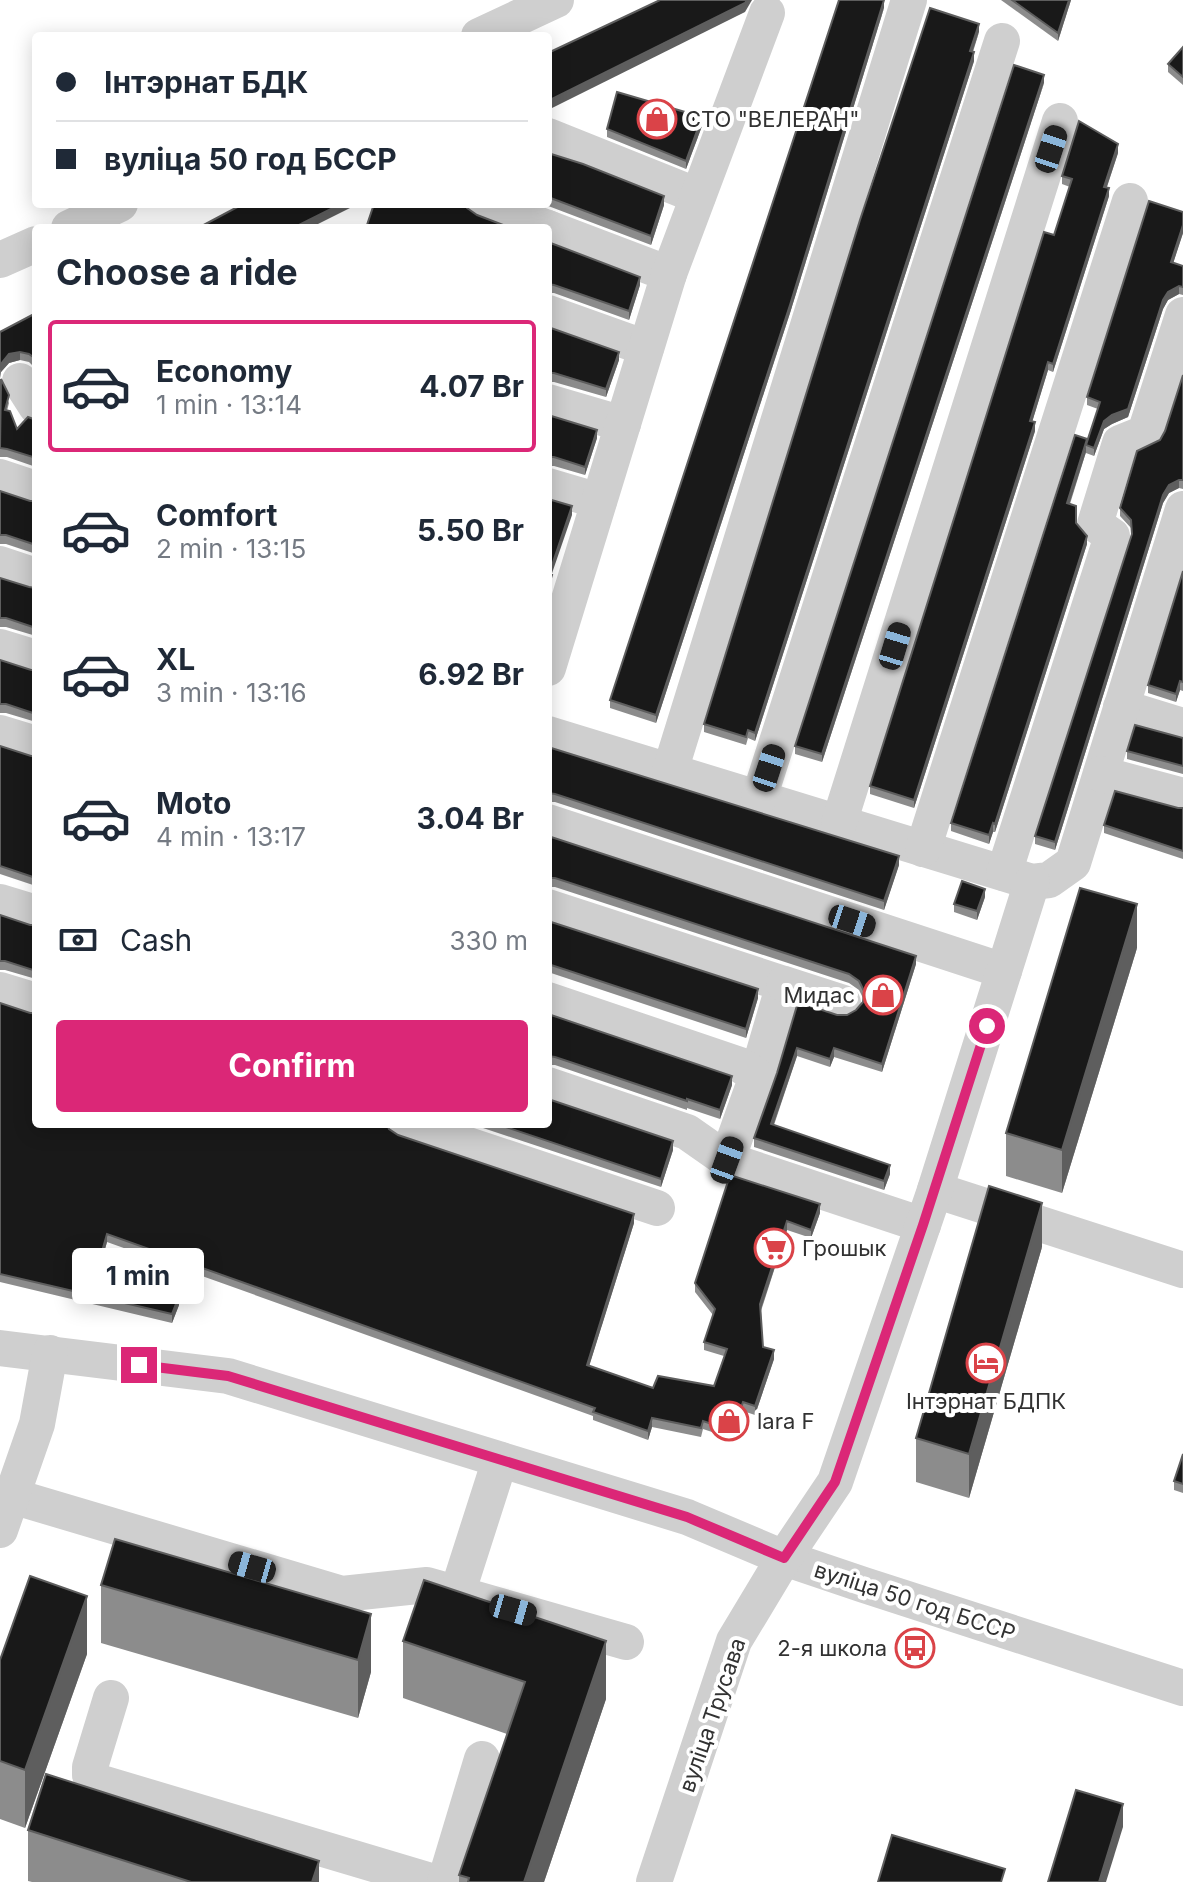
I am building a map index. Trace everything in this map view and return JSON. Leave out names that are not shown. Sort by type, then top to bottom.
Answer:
[{"type":"street","points":[[488,32],[556,0]]},
{"type":"street","points":[[670,771],[909,0]]},
{"type":"street","points":[[552,638],[561,576],[599,501],[669,274],[767,13]]},
{"type":"street","points":[[759,798],[1002,41]]},
{"type":"street","points":[[839,823],[1060,121]]},
{"type":"street","points":[[552,138],[698,196]]},
{"type":"street","points":[[923,849],[1130,201]]},
{"type":"street","points":[[78,224],[112,208]]},
{"type":"street","points":[[495,208],[537,224]]},
{"type":"street","points":[[552,230],[669,274]]},
{"type":"street","points":[[0,260],[32,246]]},
{"type":"street","points":[[552,314],[646,348]]},
{"type":"street","name":"вуліца Трусава","points":[[654,1882],[734,1641],[835,1482],[935,1190],[1004,971],[1018,877],[1112,536],[1095,524],[1120,443],[1145,433],[1183,315]]},
{"type":"street","points":[[552,403],[623,424]]},
{"type":"street","points":[[0,477],[32,488]]},
{"type":"street","points":[[552,487],[599,501]]},
{"type":"street","points":[[552,735],[1018,877],[1049,880],[1073,863],[1183,509]]},
{"type":"street","points":[[0,564],[32,575]]},
{"type":"street","points":[[0,647],[32,657]]},
{"type":"street","points":[[1121,707],[1183,726]]},
{"type":"street","points":[[0,733],[32,743]]},
{"type":"street","points":[[1101,774],[1183,796]]},
{"type":"street","points":[[552,823],[1004,971]]},
{"type":"street","points":[[0,902],[32,912]]},
{"type":"street","points":[[552,908],[843,1003]]},
{"type":"street","points":[[727,1160],[757,1076],[784,984]]},
{"type":"street","points":[[0,990],[32,1000]]},
{"type":"street","points":[[552,1001],[740,1065],[757,1076]]},
{"type":"street","points":[[552,1086],[687,1132],[727,1160],[923,1225]]},
{"type":"street","points":[[417,1128],[657,1208]]},
{"type":"street","points":[[935,1190],[1183,1270]]},
{"type":"street","name":"вуліца 50 год БССР","points":[[0,1348],[228,1376],[687,1517],[784,1558],[1183,1688]]},
{"type":"street","points":[[0,1530],[37,1424],[50,1353]]},
{"type":"street","points":[[457,1594],[500,1460]]},
{"type":"street","points":[[12,1496],[342,1594],[427,1585],[626,1642]]},
{"type":"street","points":[[111,1698],[90,1767],[90,1775],[95,1781],[434,1882]]},
{"type":"street","points":[[445,1882],[482,1759]]},
{"type":"building","points":[[660,0],[747,0],[552,99],[552,51]]},
{"type":"building","points":[[839,0],[884,0],[790,305],[656,715],[610,700]]},
{"type":"building","points":[[1012,0],[1069,0],[1058,33]]},
{"type":"building","points":[[930,8],[979,24],[970,51],[974,52],[755,733],[748,730],[746,737],[704,724],[860,220]]},
{"type":"building","points":[[1183,47],[1183,77],[1168,64]]},
{"type":"building","points":[[1014,65],[1044,75],[822,754],[795,746]]},
{"type":"building","points":[[617,92],[702,117],[686,161],[607,129]]},
{"type":"building","points":[[1079,121],[1118,144],[1104,187],[1109,188],[1053,364],[1048,362],[1030,421],[1035,422],[914,800],[870,786],[1044,232],[1054,235],[1072,179],[1062,176]]},
{"type":"building","points":[[552,154],[664,196],[651,236],[552,199]]},
{"type":"building","points":[[1149,201],[1183,212],[1183,225],[1171,262],[1183,266],[1183,287],[1168,292],[1163,300],[1128,409],[1104,421],[1094,448],[1086,445],[1100,402],[1087,397]]},
{"type":"building","points":[[236,208],[333,208],[301,224],[206,224]]},
{"type":"building","points":[[373,208],[467,208],[501,224],[367,224]]},
{"type":"building","points":[[552,244],[640,277],[629,311],[554,285]]},
{"type":"building","points":[[32,315],[32,356],[20,352],[9,354],[0,370],[0,332]]},
{"type":"building","points":[[552,328],[619,352],[606,389],[554,373]]},
{"type":"building","points":[[1183,375],[1183,480],[1169,485],[1163,495],[1055,842],[1035,836],[1132,534],[1131,520],[1120,508],[1137,451],[1160,440]]},
{"type":"building","points":[[1,379],[9,395],[5,410],[10,411],[17,429],[28,417],[32,418],[32,457],[0,448]]},
{"type":"building","points":[[552,416],[597,430],[585,467],[554,457]]},
{"type":"building","points":[[1075,435],[1087,439],[1067,503],[1076,506],[1076,523],[1087,536],[989,835],[951,823]]},
{"type":"building","points":[[0,491],[32,501],[32,544],[0,535]]},
{"type":"building","points":[[552,500],[572,506],[552,565]]},
{"type":"building","points":[[1183,571],[1183,682],[1180,681],[1176,694],[1148,685]]},
{"type":"building","points":[[0,578],[32,587],[32,627],[0,618]]},
{"type":"building","points":[[0,660],[32,670],[32,713],[0,704]]},
{"type":"building","points":[[1135,725],[1183,738],[1183,766],[1127,751]]},
{"type":"building","points":[[0,746],[32,756],[32,877],[0,866]]},
{"type":"building","points":[[552,748],[899,856],[884,901],[552,794]]},
{"type":"building","points":[[1115,791],[1183,808],[1183,851],[1104,825]]},
{"type":"building","points":[[552,837],[916,956],[882,1064],[834,1048],[830,1059],[797,1048],[771,1124],[890,1165],[884,1181],[754,1138],[798,1002],[837,1015],[847,1015],[863,1002],[864,991],[859,981],[849,974],[552,878]]},
{"type":"building","points":[[962,881],[985,889],[977,911],[954,904]]},
{"type":"building","points":[[1080,888],[1137,904],[1062,1150],[1006,1133]]},
{"type":"building","points":[[0,915],[32,925],[32,970],[0,961]]},
{"type":"building","points":[[552,922],[758,989],[746,1029],[552,965]]},
{"type":"building","points":[[0,1003],[32,1013],[32,1128],[389,1128],[398,1135],[634,1214],[587,1365],[653,1388],[658,1376],[714,1386],[727,1349],[704,1342],[715,1309],[695,1283],[730,1175],[820,1204],[811,1230],[787,1221],[760,1304],[763,1347],[774,1350],[755,1406],[743,1402],[733,1431],[703,1421],[701,1428],[652,1418],[648,1431],[593,1412],[595,1408],[107,1234],[96,1272],[179,1296],[172,1314],[0,1274]]},
{"type":"building","points":[[552,1015],[732,1076],[720,1110],[552,1057]]},
{"type":"building","points":[[552,1100],[673,1141],[661,1179],[509,1128],[552,1128]]},
{"type":"building","points":[[989,1186],[1042,1203],[969,1454],[916,1438]]},
{"type":"building","points":[[1183,1454],[1183,1484],[1174,1481]]},
{"type":"building","points":[[115,1539],[371,1614],[358,1660],[101,1585]]},
{"type":"building","points":[[30,1576],[87,1596],[25,1770],[0,1761],[0,1660]]},
{"type":"building","points":[[424,1580],[606,1641],[524,1882],[468,1882],[469,1878],[459,1875],[525,1682],[403,1641]]},
{"type":"building","points":[[46,1774],[319,1861],[312,1882],[191,1882],[28,1830]]},
{"type":"building","points":[[1076,1790],[1123,1804],[1099,1882],[1048,1882]]},
{"type":"building","points":[[892,1835],[1005,1869],[1001,1882],[878,1882]]},
{"type":"place","name":"СТО \"ВЕЛЕРАН\"","points":[[657,119]]},
{"type":"place","name":"Мидас","points":[[883,995]]},
{"type":"place","name":"Грошык","points":[[774,1248]]},
{"type":"place","name":"Інтэрнат БДПК","points":[[986,1363]]},
{"type":"place","name":"lara F","points":[[729,1421]]},
{"type":"place","name":"2-я школа","points":[[915,1648]]},
{"type":"route","points":[[139,1365],[228,1376],[687,1517],[784,1558],[835,1482],[987,1026]]}]
